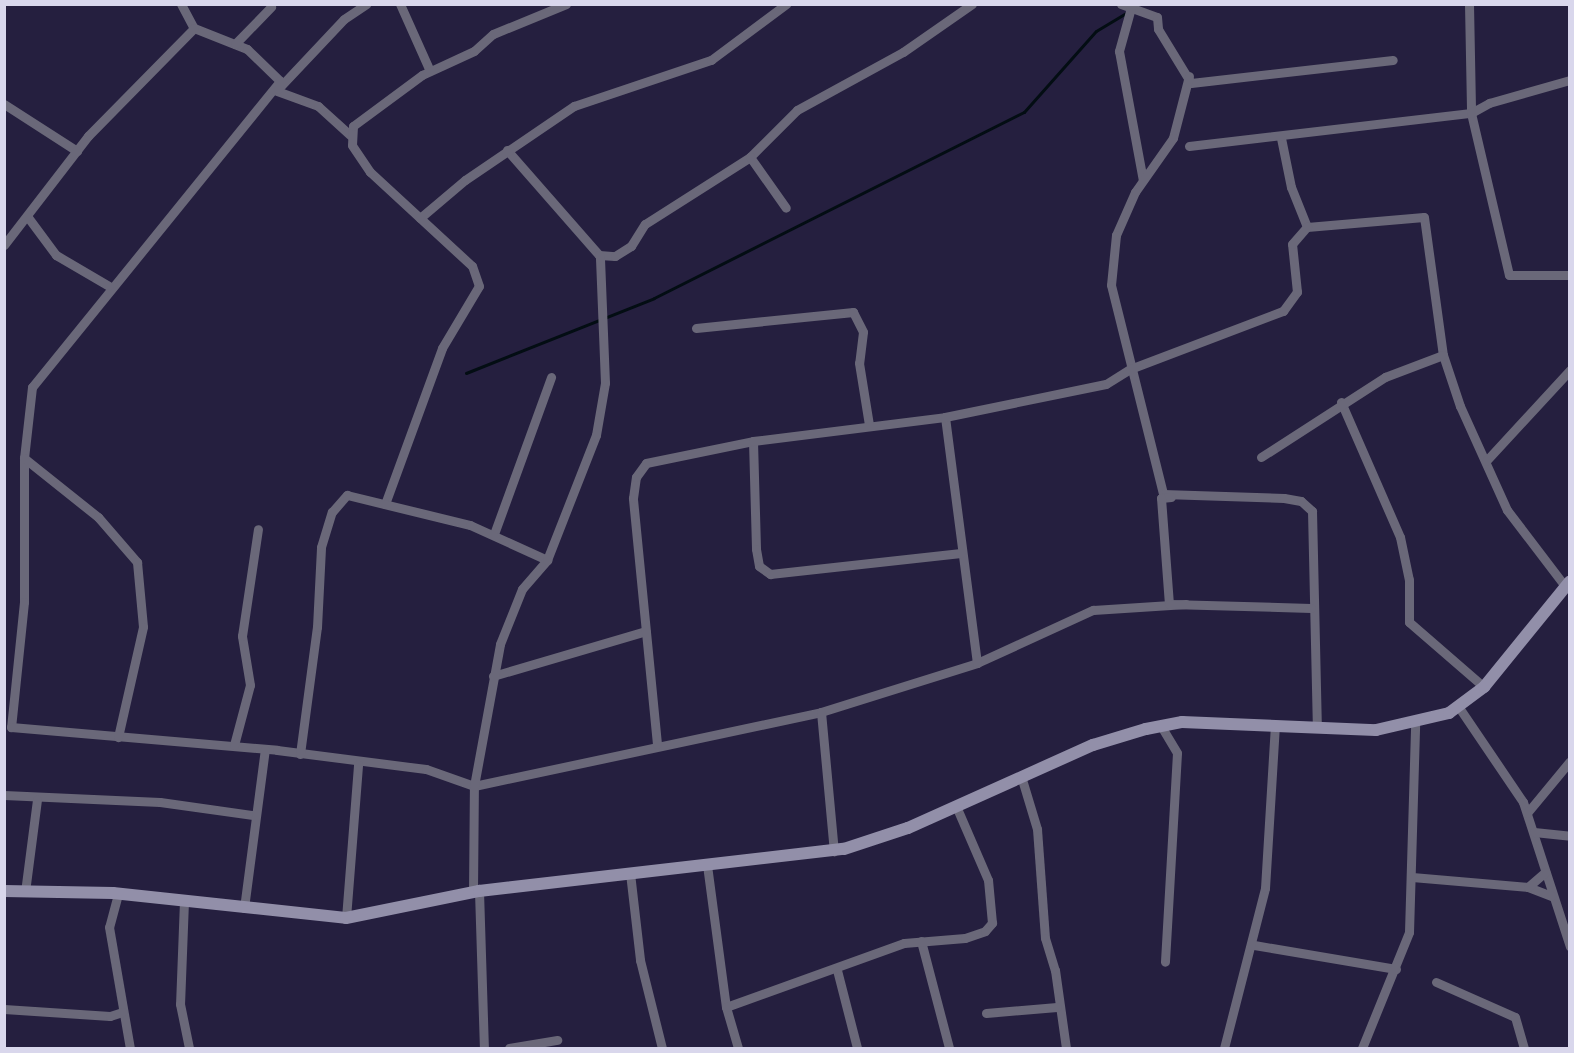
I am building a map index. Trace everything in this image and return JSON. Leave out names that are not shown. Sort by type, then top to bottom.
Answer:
[{"type":"street","points":[[181,4],[194,28],[235,44],[280,81]]},
{"type":"street","points":[[277,91],[344,19],[366,4]]},
{"type":"street","points":[[400,4],[430,71]]},
{"type":"street","points":[[350,135],[353,126],[430,71],[474,51],[493,34],[566,4]]},
{"type":"street","points":[[420,218],[507,150],[574,106],[711,60],[786,4]]},
{"type":"street","points":[[600,256],[621,253],[645,224],[750,157],[797,110],[903,52],[972,4]]},
{"type":"street","points":[[1469,4],[1471,113],[1509,275],[1569,275]]},
{"type":"street","points":[[235,44],[271,7]]},
{"type":"street","points":[[1143,180],[1119,51],[1127,7],[1157,17],[1158,29],[1189,76],[1191,83],[1392,60]]},
{"type":"street","points":[[4,245],[77,151],[194,28]]},
{"type":"street","points":[[1189,76],[1173,138],[1143,180],[1116,235],[1109,267],[1130,369],[1163,494],[1284,498],[1308,505],[1317,727]]},
{"type":"street","points":[[1189,146],[1281,138],[1471,113],[1489,103],[1569,80]]},
{"type":"street","points":[[277,91],[280,81]]},
{"type":"street","points":[[280,81],[109,286],[32,387],[24,458],[24,602],[11,727],[234,745],[358,764],[426,769],[474,786],[657,744],[821,712],[977,663],[1093,610],[1186,604]]},
{"type":"street","points":[[277,91],[318,106],[350,135],[370,172],[472,266],[479,286],[442,348],[385,504]]},
{"type":"street","points":[[4,104],[77,151]]},
{"type":"street","points":[[1281,138],[1291,187],[1308,227]]},
{"type":"street","points":[[484,1048],[476,892],[474,786],[493,676],[512,608],[534,569],[547,560],[586,464],[605,383],[600,256],[507,150]]},
{"type":"street","points":[[750,157],[786,208]]},
{"type":"street","points":[[27,216],[56,255],[109,286]]},
{"type":"street","points":[[4,891],[118,894],[345,918],[476,892],[834,851],[908,828],[1092,744],[1161,726],[1275,725],[1376,730],[1415,725],[1458,706],[1484,687],[1567,583],[1506,510],[1443,355],[1424,217],[1308,227],[1294,238],[1297,292],[1283,311],[1130,369],[1106,384],[945,417],[753,441],[646,464],[636,477],[633,498],[657,744]]},
{"type":"street","points":[[696,328],[854,312],[863,332],[859,363],[869,425]]},
{"type":"street","points":[[1261,457],[1341,402],[1404,366],[1443,355]]},
{"type":"street","points":[[1486,461],[1569,370]]},
{"type":"street","points":[[494,534],[551,377]]},
{"type":"street","points":[[1341,402],[1400,537],[1409,580],[1409,622],[1484,687]]},
{"type":"street","points":[[945,417],[977,663]]},
{"type":"street","points":[[753,441],[756,549],[759,566],[770,573],[961,553]]},
{"type":"street","points":[[24,458],[98,517],[137,562],[142,627],[118,737]]},
{"type":"street","points":[[300,754],[317,627],[321,547],[332,512],[347,495],[494,534],[547,560]]},
{"type":"street","points":[[1191,495],[1161,498],[1169,604],[1311,608]]},
{"type":"street","points":[[234,745],[250,685],[242,636],[258,529]]},
{"type":"street","points":[[493,676],[646,631]]},
{"type":"street","points":[[1458,706],[1527,813],[1551,896],[1569,947]]},
{"type":"street","points":[[821,712],[834,851]]},
{"type":"street","points":[[1224,1048],[1240,975],[1254,945],[1265,888],[1275,725]]},
{"type":"street","points":[[1362,1048],[1396,969],[1409,932],[1415,725]]},
{"type":"street","points":[[1161,726],[1177,753],[1165,962]]},
{"type":"street","points":[[244,908],[254,815],[265,749]]},
{"type":"street","points":[[1527,813],[1569,761]]},
{"type":"street","points":[[345,918],[358,764]]},
{"type":"street","points":[[1021,776],[1037,829],[1045,938],[1057,996],[1062,1047]]},
{"type":"street","points":[[4,795],[37,800],[160,802],[254,815]]},
{"type":"street","points":[[25,892],[37,800]]},
{"type":"street","points":[[726,1006],[837,970],[904,943],[976,936],[992,923],[988,880],[956,806]]},
{"type":"street","points":[[1534,832],[1569,836]]},
{"type":"street","points":[[707,865],[726,1006],[738,1048]]},
{"type":"street","points":[[1528,887],[1545,872]]},
{"type":"street","points":[[630,873],[640,960],[662,1048]]},
{"type":"street","points":[[1412,877],[1528,887],[1551,896]]},
{"type":"street","points":[[118,894],[109,927],[130,1048]]},
{"type":"street","points":[[184,901],[180,1004],[189,1048]]},
{"type":"street","points":[[921,941],[950,1048]]},
{"type":"street","points":[[1254,945],[1396,969]]},
{"type":"street","points":[[837,970],[857,1048]]},
{"type":"street","points":[[1436,982],[1515,1017],[1524,1048]]},
{"type":"street","points":[[1044,1004],[1057,996]]},
{"type":"street","points":[[986,1013],[1044,1004],[1057,1007]]},
{"type":"street","points":[[4,1009],[110,1016],[122,1012]]},
{"type":"street","points":[[509,1048],[557,1040]]},
{"type":"waterway","points":[[466,373],[654,298],[1024,112],[1096,31],[1126,13]]}]
